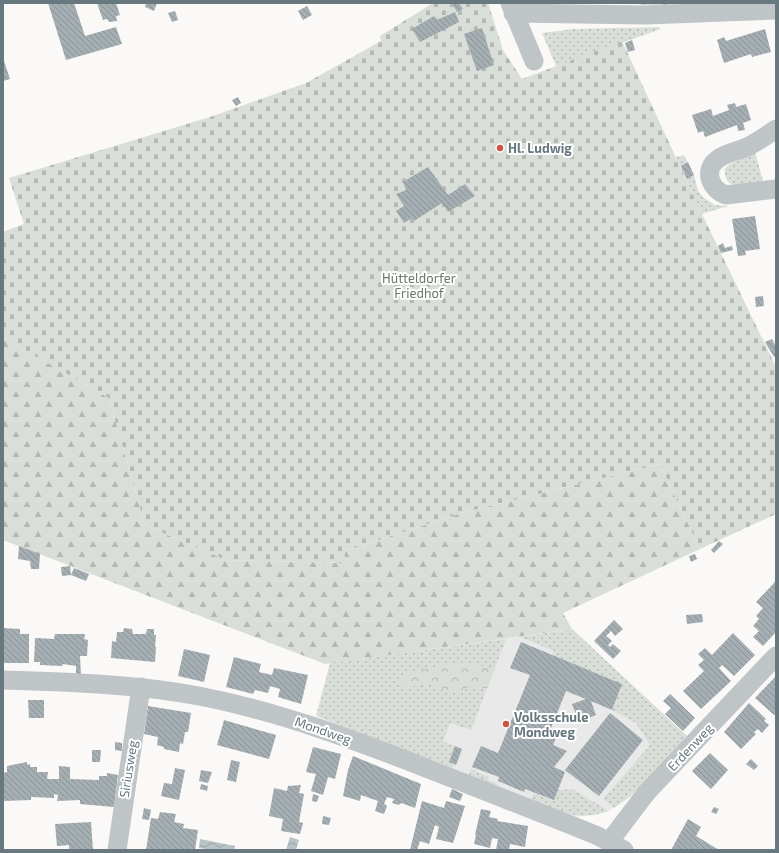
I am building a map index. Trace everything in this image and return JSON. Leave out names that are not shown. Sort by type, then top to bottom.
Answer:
[{"type":"street","points":[[534,61],[511,8],[646,15],[776,10]]},
{"type":"street","points":[[776,129],[756,142],[718,159],[710,171],[713,188],[719,193],[726,195],[776,188]]},
{"type":"street","name":"Erdenweg","points":[[619,847],[647,792],[776,656]]},
{"type":"street","name":"Mondweg","points":[[3,680],[141,688],[199,696],[312,725],[563,822],[619,847]]},
{"type":"street","name":"Siriusweg","points":[[116,850],[141,688]]},
{"type":"shaded area","name":"Volksschule Mondweg","points":[[572,629],[687,736],[631,796],[609,811],[593,815],[575,817],[452,768],[330,663]]},
{"type":"green space","name":"Hütteldorfer Friedhof","points":[[433,3],[488,3],[503,50],[522,79],[622,41],[702,214],[776,367],[776,514],[700,549],[660,464],[461,513],[345,551],[344,563],[226,560],[145,525],[109,398],[3,337],[3,232],[24,224],[9,178],[210,117],[306,83],[381,41],[380,36]]},
{"type":"green space","points":[[622,3],[749,3],[671,7]]},
{"type":"green space","points":[[659,27],[661,29],[556,66],[542,33],[573,29]]},
{"type":"green space","points":[[755,152],[763,181],[737,185],[728,181],[725,176],[725,168]]},
{"type":"green space","points":[[684,155],[694,175],[698,191],[704,198],[715,205],[728,206],[702,214],[676,157]]},
{"type":"green space","points":[[3,337],[109,398],[145,525],[226,560],[343,563],[345,551],[461,513],[660,464],[700,549],[563,613],[572,629],[325,664],[3,540]]},
{"type":"green space","points":[[572,629],[687,736],[631,796],[614,808],[603,799],[650,745],[636,723],[612,710],[622,684],[552,655],[554,651],[520,637]]},
{"type":"green space","points":[[506,639],[471,730],[450,723],[443,741],[455,746],[449,762],[454,764],[452,768],[316,716],[330,663]]},
{"type":"green space","points":[[465,662],[494,669],[487,689],[471,686],[460,692],[449,693],[427,684],[403,687],[397,683],[402,675],[444,664]]},
{"type":"green space","points":[[471,769],[489,777],[488,780],[497,784],[495,787],[469,775]]},
{"type":"green space","points":[[572,789],[609,811],[588,816],[569,814],[530,802],[534,793],[553,800],[558,790]]},
{"type":"water","points":[[290,837],[299,840],[296,850],[286,850]]},
{"type":"water","points":[[200,839],[235,846],[234,850],[212,850],[199,848]]},
{"type":"building","points":[[48,3],[74,3],[85,36],[116,27],[122,44],[66,60]]},
{"type":"building","points":[[97,3],[116,3],[120,15],[116,16],[117,21],[109,22],[107,19],[103,20]]},
{"type":"building","points":[[146,3],[157,3],[154,11],[145,7]]},
{"type":"building","points":[[459,3],[463,9],[457,12],[453,5]]},
{"type":"building","points":[[307,6],[312,15],[303,20],[298,11]]},
{"type":"building","points":[[175,11],[178,20],[172,22],[168,13]]},
{"type":"building","points":[[455,12],[459,22],[420,42],[412,29],[434,16],[437,20]]},
{"type":"building","points":[[482,28],[494,65],[477,71],[464,34]]},
{"type":"building","points":[[765,29],[771,52],[752,57],[751,54],[724,63],[717,40],[724,37],[726,41]]},
{"type":"building","points":[[632,40],[635,50],[628,52],[625,43]]},
{"type":"building","points":[[3,58],[10,79],[3,81]]},
{"type":"building","points":[[238,97],[241,103],[236,106],[232,100]]},
{"type":"building","points":[[735,103],[736,107],[746,104],[751,120],[743,123],[745,130],[738,131],[737,125],[705,137],[703,131],[698,133],[692,115],[711,109],[713,116],[729,110],[727,105]]},
{"type":"building","points":[[688,162],[694,175],[687,179],[681,166]]},
{"type":"building","points":[[428,167],[448,195],[465,184],[475,196],[448,212],[442,203],[414,221],[412,218],[404,223],[396,211],[404,206],[396,194],[406,190],[403,182]]},
{"type":"building","points":[[755,216],[760,249],[745,251],[746,255],[738,256],[732,219]]},
{"type":"building","points":[[723,243],[725,248],[732,246],[733,250],[721,253],[718,246]]},
{"type":"building","points":[[763,296],[764,306],[756,307],[755,297]]},
{"type":"building","points":[[772,339],[776,347],[776,356],[774,357],[765,342]]},
{"type":"building","points":[[719,541],[723,544],[714,553],[711,550]]},
{"type":"building","points":[[19,546],[40,554],[39,569],[31,569],[30,561],[18,559]]},
{"type":"building","points":[[695,554],[697,559],[691,562],[689,556]]},
{"type":"building","points":[[70,566],[71,575],[62,576],[61,567]]},
{"type":"building","points":[[74,568],[89,574],[86,581],[71,575]]},
{"type":"building","points":[[775,582],[776,632],[763,646],[753,637],[759,631],[753,626],[759,619],[756,616],[763,608],[756,602]]},
{"type":"building","points":[[702,614],[703,622],[687,624],[686,615]]},
{"type":"building","points":[[614,620],[623,629],[615,636],[611,631],[606,636],[612,641],[608,645],[610,647],[613,644],[621,651],[613,659],[594,641]]},
{"type":"building","points":[[3,628],[20,629],[20,634],[29,634],[29,663],[3,663]]},
{"type":"building","points":[[124,628],[132,629],[133,634],[146,634],[147,629],[154,629],[154,635],[156,635],[155,662],[111,658],[112,641],[116,642],[117,632],[123,632]]},
{"type":"building","points":[[733,633],[755,655],[734,676],[722,665],[719,668],[731,681],[701,709],[683,691],[704,671],[698,665],[704,660],[698,654],[705,648],[712,655]]},
{"type":"building","points":[[55,634],[85,634],[84,639],[88,640],[87,656],[80,656],[81,675],[76,675],[76,666],[63,664],[62,666],[40,665],[40,662],[34,662],[35,638],[54,639]]},
{"type":"building","points":[[521,642],[622,684],[612,710],[591,701],[596,715],[579,722],[572,704],[586,699],[566,691],[551,728],[559,731],[553,745],[567,751],[554,767],[565,772],[554,800],[525,789],[524,792],[498,781],[499,777],[472,767],[481,746],[498,753],[530,675],[510,668]]},
{"type":"building","points":[[184,649],[210,655],[204,682],[178,676]]},
{"type":"building","points":[[234,657],[261,664],[259,672],[272,675],[274,668],[308,675],[301,704],[278,697],[280,689],[270,686],[268,693],[255,690],[253,694],[226,687]]},
{"type":"building","points":[[776,676],[776,714],[774,715],[755,698]]},
{"type":"building","points":[[670,694],[695,718],[683,731],[665,714],[671,708],[663,701]]},
{"type":"building","points":[[28,700],[44,700],[44,718],[29,718]]},
{"type":"building","points":[[749,703],[766,719],[764,721],[769,725],[762,733],[758,729],[754,732],[756,734],[741,749],[724,732]]},
{"type":"building","points":[[148,706],[191,713],[188,732],[185,732],[183,744],[180,743],[179,752],[164,749],[164,747],[157,745],[158,737],[144,734]]},
{"type":"building","points":[[610,713],[643,740],[599,796],[565,770]]},
{"type":"building","points":[[224,720],[276,735],[269,759],[217,745]]},
{"type":"building","points":[[115,742],[122,743],[122,751],[115,750]]},
{"type":"building","points":[[455,746],[462,749],[456,765],[449,762]]},
{"type":"building","points":[[313,747],[341,754],[335,779],[328,777],[323,795],[311,791],[316,774],[306,772]]},
{"type":"building","points":[[92,750],[101,750],[100,762],[92,762]]},
{"type":"building","points":[[710,753],[728,770],[711,789],[692,771]]},
{"type":"building","points":[[353,756],[421,784],[415,808],[401,803],[399,805],[392,803],[394,799],[387,797],[384,804],[387,806],[384,814],[375,811],[378,801],[361,795],[360,801],[343,796],[348,770]]},
{"type":"building","points":[[751,759],[758,766],[754,770],[746,764]]},
{"type":"building","points":[[231,760],[240,762],[236,782],[227,780]]},
{"type":"building","points":[[27,762],[27,765],[30,764],[30,767],[37,767],[37,772],[48,772],[47,779],[59,779],[59,766],[70,767],[70,779],[99,780],[99,776],[107,776],[107,773],[118,775],[114,807],[80,804],[80,800],[57,801],[58,795],[54,794],[54,798],[31,797],[31,800],[3,801],[3,773],[7,772],[7,766]]},
{"type":"building","points":[[175,768],[185,770],[179,800],[161,796],[164,783],[172,784]]},
{"type":"building","points":[[201,770],[212,772],[208,783],[199,781]]},
{"type":"building","points":[[201,784],[208,786],[207,791],[200,789]]},
{"type":"building","points":[[301,785],[299,793],[304,794],[299,822],[303,823],[300,834],[281,831],[283,819],[269,816],[274,788],[287,791],[288,786]]},
{"type":"building","points":[[452,789],[463,794],[460,801],[449,797]]},
{"type":"building","points":[[313,794],[319,796],[317,802],[312,801]]},
{"type":"building","points":[[422,801],[444,808],[446,801],[465,806],[453,843],[436,839],[439,827],[435,825],[429,844],[420,841],[417,850],[410,850]]},
{"type":"building","points":[[714,807],[719,809],[716,814],[711,812]]},
{"type":"building","points":[[144,808],[151,810],[149,820],[142,819]]},
{"type":"building","points":[[481,809],[491,811],[489,817],[498,819],[497,821],[528,826],[525,847],[510,844],[509,850],[496,850],[498,839],[492,838],[490,848],[474,844]]},
{"type":"building","points":[[160,812],[176,814],[174,822],[184,824],[183,828],[198,830],[195,850],[146,850],[151,818],[158,819]]},
{"type":"building","points":[[323,816],[331,818],[329,825],[322,824]]},
{"type":"building","points":[[688,819],[701,827],[696,836],[719,850],[671,850]]},
{"type":"building","points":[[91,822],[93,850],[69,850],[69,845],[57,846],[55,824]]},
{"type":"place","name":"Hl. Ludwig","points":[[500,148]]},
{"type":"place","name":"Volksschule Mondweg","points":[[506,724]]}]
